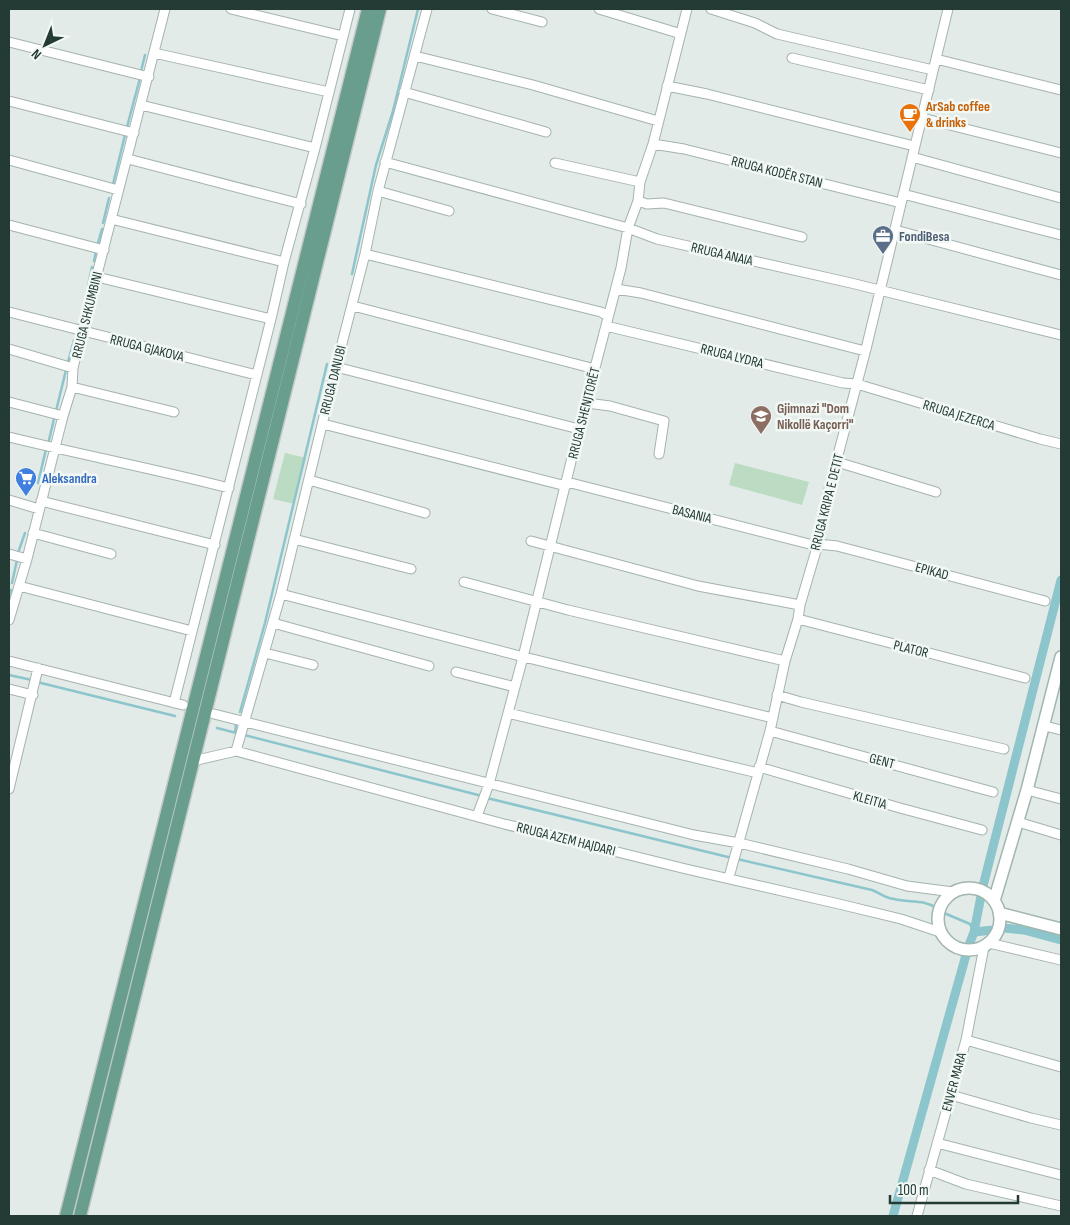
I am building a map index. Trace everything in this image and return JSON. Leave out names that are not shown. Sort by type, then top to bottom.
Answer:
[{"type":"main road","points":[[66,1216],[368,9]]},
{"type":"main road","points":[[80,1216],[380,9]]},
{"type":"street","name":"RRUGA SHKUMBINI","points":[[9,620],[15,587],[27,559],[72,387],[73,368],[165,9]]},
{"type":"street","points":[[231,9],[343,36]]},
{"type":"street","points":[[9,661],[38,671],[179,704],[192,631],[215,545],[284,262],[301,204],[350,9]]},
{"type":"street","name":"RRUGA DANUBI","points":[[236,751],[273,623],[366,254],[378,191],[427,9]]},
{"type":"street","points":[[492,9],[542,22]]},
{"type":"street","points":[[599,9],[680,35]]},
{"type":"street","name":"RRUGA SHENJTORËT","points":[[477,816],[487,788],[523,657],[616,288],[628,228],[638,202],[640,182],[653,144],[687,9]]},
{"type":"street","points":[[711,9],[756,23],[777,34],[934,70]]},
{"type":"street","name":"RRUGA KRIPA E DETIT","points":[[729,878],[770,731],[785,661],[818,545],[948,9]]},
{"type":"street","points":[[9,42],[148,77]]},
{"type":"street","points":[[154,53],[329,92]]},
{"type":"street","points":[[415,56],[533,85],[658,121]]},
{"type":"street","points":[[792,58],[929,90]]},
{"type":"street","points":[[936,59],[1061,90]]},
{"type":"street","points":[[667,86],[707,94],[914,146]]},
{"type":"street","points":[[404,92],[546,132]]},
{"type":"street","points":[[9,101],[134,133]]},
{"type":"street","points":[[141,106],[315,148]]},
{"type":"street","points":[[922,118],[1061,153]]},
{"type":"street","name":"RRUGA KODËR STAN","points":[[653,144],[684,149],[1061,235]]},
{"type":"street","points":[[912,157],[1061,198]]},
{"type":"street","points":[[128,159],[301,204]]},
{"type":"street","points":[[9,160],[118,190]]},
{"type":"street","name":"RRUGA ANAIA","points":[[386,162],[628,228],[657,239],[880,290],[1061,335]]},
{"type":"street","points":[[555,163],[640,182]]},
{"type":"street","points":[[378,191],[450,211]]},
{"type":"street","points":[[638,202],[647,204],[664,203],[802,237]]},
{"type":"street","points":[[111,219],[284,262]]},
{"type":"street","points":[[9,224],[104,250]]},
{"type":"street","points":[[895,230],[1061,275]]},
{"type":"street","points":[[366,254],[601,312],[608,316]]},
{"type":"street","points":[[97,277],[271,320]]},
{"type":"street","points":[[616,288],[865,351]]},
{"type":"street","points":[[353,306],[596,369]]},
{"type":"street","name":"RRUGA GJAKOVA","points":[[9,312],[256,375]]},
{"type":"street","name":"RRUGA LYDRA","points":[[606,326],[843,383],[857,384]]},
{"type":"street","points":[[9,349],[73,368]]},
{"type":"street","points":[[336,367],[579,429]]},
{"type":"street","name":"RRUGA JEZERCA","points":[[857,384],[1061,444]]},
{"type":"street","points":[[72,387],[174,412]]},
{"type":"street","points":[[9,402],[63,416]]},
{"type":"street","points":[[587,403],[610,406],[664,421],[659,454]]},
{"type":"street","name":"BASANIA","points":[[323,424],[818,545]]},
{"type":"street","points":[[9,437],[228,488]]},
{"type":"street","points":[[837,462],[936,492]]},
{"type":"street","points":[[309,480],[426,513]]},
{"type":"street","points":[[9,500],[40,505],[215,545]]},
{"type":"street","points":[[33,532],[111,554]]},
{"type":"street","points":[[294,539],[410,569]]},
{"type":"street","points":[[531,541],[698,586],[800,605]]},
{"type":"street","name":"EPIKAD","points":[[818,545],[837,546],[1045,601]]},
{"type":"street","points":[[9,554],[27,559]]},
{"type":"street","points":[[464,582],[529,598],[536,602],[785,661]]},
{"type":"street","points":[[15,587],[192,631]]},
{"type":"street","points":[[280,594],[523,657],[772,718]]},
{"type":"street","name":"PLATOR","points":[[798,619],[1025,678]]},
{"type":"street","points":[[273,623],[429,666]]},
{"type":"street","points":[[265,653],[313,665]]},
{"type":"street","points":[[994,901],[1045,726],[1061,657]]},
{"type":"street","points":[[9,789],[38,671]]},
{"type":"street","points":[[456,672],[515,687]]},
{"type":"street","points":[[9,689],[33,693]]},
{"type":"street","points":[[777,695],[1004,749]]},
{"type":"street","name":"KLEITIA","points":[[508,712],[759,770],[982,830]]},
{"type":"street","points":[[214,714],[245,725],[487,788],[694,835],[738,843],[848,869],[907,886],[953,892],[966,888],[978,890],[990,896],[999,913],[1000,920],[997,932],[987,945],[1061,960]]},
{"type":"street","points":[[1045,726],[1061,730]]},
{"type":"street","name":"GENT","points":[[770,731],[993,792]]},
{"type":"street","name":"RRUGA AZEM HAJDARI","points":[[193,761],[236,751],[477,816],[686,869],[848,906],[940,932],[948,942],[959,949],[972,950],[987,945]]},
{"type":"street","points":[[1027,790],[1061,799]]},
{"type":"street","points":[[1018,822],[1061,835]]},
{"type":"street","points":[[940,932],[937,919],[940,906],[953,892]]},
{"type":"street","points":[[999,913],[1061,930]]},
{"type":"street","name":"ENVER MARA","points":[[918,1216],[966,1040],[987,945]]},
{"type":"street","points":[[966,1040],[1061,1067]]},
{"type":"street","points":[[951,1095],[1061,1125]]},
{"type":"street","points":[[937,1143],[1061,1175]]},
{"type":"street","points":[[929,1170],[966,1184],[1061,1206]]},
{"type":"green space","points":[[285,453],[306,458],[294,504],[273,499]]},
{"type":"green space","points":[[735,463],[809,482],[802,505],[729,485]]},
{"type":"waterway","points":[[352,274],[376,165],[393,111],[418,9]]},
{"type":"waterway","points":[[141,71],[145,55]]},
{"type":"waterway","points":[[127,127],[140,78]]},
{"type":"waterway","points":[[113,184],[125,135]]},
{"type":"waterway","points":[[103,223],[109,198]]},
{"type":"waterway","points":[[98,243],[102,229]]},
{"type":"waterway","points":[[94,261],[96,251]]},
{"type":"waterway","points":[[88,286],[92,267]]},
{"type":"waterway","points":[[68,362],[74,340]]},
{"type":"waterway","points":[[240,712],[265,623],[327,364]]},
{"type":"waterway","points":[[56,411],[66,370]]},
{"type":"waterway","points":[[48,444],[55,415]]},
{"type":"waterway","points":[[38,483],[46,449]]},
{"type":"waterway","points":[[19,550],[25,533]]},
{"type":"waterway","points":[[12,583],[17,560]]},
{"type":"waterway","points":[[983,886],[1061,580]]},
{"type":"waterway","points":[[9,597],[11,590]]},
{"type":"waterway","points":[[9,675],[32,680]]},
{"type":"waterway","points":[[37,682],[175,716]]},
{"type":"waterway","points":[[235,733],[236,724]]},
{"type":"waterway","points":[[217,728],[482,796]]},
{"type":"waterway","points":[[487,798],[732,858]]},
{"type":"waterway","points":[[737,859],[872,890],[885,897],[926,903],[936,908]]},
{"type":"waterway","points":[[969,945],[974,932],[981,896]]},
{"type":"waterway","points":[[944,913],[970,924],[974,932]]},
{"type":"waterway","points":[[1004,928],[1024,930],[1061,940]]},
{"type":"waterway","points":[[974,932],[993,930]]},
{"type":"waterway","points":[[893,1216],[966,955]]},
{"type":"place","name":"ArSab coffee & drinks","points":[[910,133]]},
{"type":"place","name":"FondiBesa","points":[[883,255]]},
{"type":"place","name":"Gjimnazi \"Dom Nikollë Kaçorri\"","points":[[761,435]]},
{"type":"place","name":"Aleksandra","points":[[26,497]]}]
